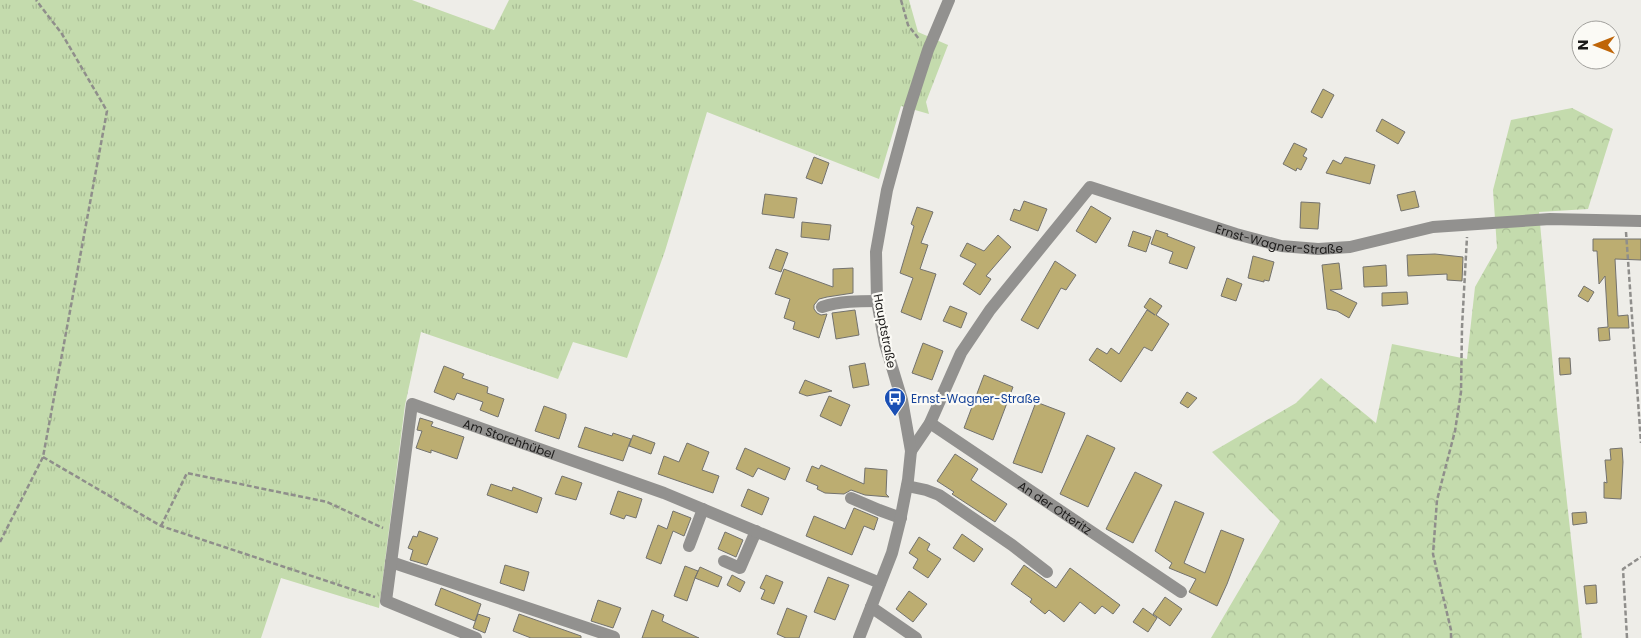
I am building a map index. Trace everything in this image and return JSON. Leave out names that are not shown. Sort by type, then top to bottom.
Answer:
[{"type":"street","name":"Hauptstraße","points":[[858,638],[892,553],[907,486],[911,451],[902,400],[886,344],[877,301],[876,252],[887,190],[909,109],[928,50],[949,0]]},
{"type":"street","name":"Ernst-Wagner-Straße","points":[[911,451],[930,423],[961,353],[990,310],[1090,187],[1236,234],[1281,246],[1318,249],[1350,247],[1433,227],[1550,219],[1641,221]]},
{"type":"street","points":[[822,307],[832,304],[877,301]]},
{"type":"street","name":"Am Storchhübel","points":[[386,601],[412,404],[664,493],[880,584]]},
{"type":"street","name":"An der Otteritz","points":[[930,423],[1181,592]]},
{"type":"street","points":[[907,486],[940,495],[1047,572]]},
{"type":"street","points":[[851,498],[901,518]]},
{"type":"street","points":[[689,546],[703,509]]},
{"type":"street","points":[[724,561],[740,568],[756,531]]},
{"type":"street","points":[[391,562],[614,637]]},
{"type":"street","points":[[386,601],[476,638]]},
{"type":"street","points":[[871,607],[916,638]]},
{"type":"path","points":[[0,542],[43,457],[107,111],[62,34],[36,0]]},
{"type":"path","points":[[901,0],[908,25],[928,50]]},
{"type":"path","points":[[1625,221],[1641,443]]},
{"type":"path","points":[[1451,638],[1451,630],[1433,554],[1437,500],[1455,431],[1461,392],[1462,327],[1468,224]]},
{"type":"path","points":[[43,457],[161,526],[386,601]]},
{"type":"path","points":[[161,526],[187,473],[327,502],[394,534]]},
{"type":"path","points":[[1628,638],[1623,569],[1641,557]]},
{"type":"green space","points":[[0,0],[412,0],[494,30],[509,0],[909,0],[918,32],[948,45],[926,102],[929,114],[901,106],[879,179],[707,112],[665,251],[627,358],[573,342],[558,379],[421,332],[405,405],[379,608],[281,578],[261,638],[0,638]]},
{"type":"green space","points":[[1572,108],[1613,129],[1588,209],[1539,212],[1557,411],[1582,638],[1211,638],[1280,521],[1212,452],[1296,403],[1321,378],[1376,423],[1392,344],[1467,359],[1475,287],[1497,248],[1493,190],[1511,120]]},
{"type":"building","points":[[1323,89],[1334,95],[1322,118],[1311,112]]},
{"type":"building","points":[[1382,119],[1405,132],[1398,144],[1376,131]]},
{"type":"building","points":[[1294,143],[1307,149],[1303,156],[1307,158],[1301,170],[1297,168],[1296,171],[1283,164]]},
{"type":"building","points":[[814,157],[829,163],[822,184],[806,178]]},
{"type":"building","points":[[1345,157],[1375,165],[1370,184],[1326,173],[1333,160],[1341,164]]},
{"type":"building","points":[[1415,191],[1419,207],[1401,211],[1397,195]]},
{"type":"building","points":[[765,194],[797,198],[794,218],[762,214]]},
{"type":"building","points":[[1024,201],[1047,209],[1038,231],[1010,220],[1014,209],[1020,211]]},
{"type":"building","points":[[1301,202],[1320,203],[1318,229],[1300,228]]},
{"type":"building","points":[[1091,206],[1111,218],[1096,243],[1076,231]]},
{"type":"building","points":[[917,207],[933,212],[921,243],[928,245],[920,269],[936,274],[921,320],[901,312],[913,278],[900,273],[914,226],[911,224]]},
{"type":"building","points":[[802,222],[831,225],[829,240],[801,237]]},
{"type":"building","points":[[1156,230],[1195,247],[1187,269],[1169,263],[1173,252],[1151,244]]},
{"type":"building","points":[[1133,231],[1151,237],[1146,252],[1128,246]]},
{"type":"building","points":[[998,235],[1011,247],[986,276],[991,279],[980,295],[963,284],[976,264],[960,256],[967,243],[984,251]]},
{"type":"building","points":[[1593,239],[1641,239],[1641,260],[1615,259],[1618,316],[1628,315],[1629,328],[1609,328],[1610,340],[1599,341],[1598,328],[1608,327],[1605,276],[1599,284],[1597,251],[1593,251]]},
{"type":"building","points":[[776,249],[788,253],[781,272],[769,268]]},
{"type":"building","points":[[1435,254],[1463,257],[1462,281],[1447,280],[1447,274],[1408,276],[1407,255]]},
{"type":"building","points":[[1253,256],[1274,262],[1269,281],[1264,280],[1264,282],[1248,278]]},
{"type":"building","points":[[1055,261],[1076,275],[1066,290],[1061,288],[1038,329],[1021,320]]},
{"type":"building","points":[[1339,263],[1342,289],[1330,290],[1357,303],[1349,318],[1337,311],[1327,309],[1322,265]]},
{"type":"building","points":[[1386,265],[1387,286],[1364,287],[1363,267]]},
{"type":"building","points":[[853,268],[853,293],[819,299],[814,305],[817,313],[821,315],[827,314],[819,338],[793,329],[795,322],[784,318],[790,299],[775,294],[784,269],[833,287],[833,269]]},
{"type":"building","points":[[1227,278],[1242,284],[1236,301],[1221,296]]},
{"type":"building","points":[[1584,286],[1594,292],[1588,302],[1578,296]]},
{"type":"building","points":[[1407,292],[1408,304],[1382,306],[1382,293]]},
{"type":"building","points":[[1150,298],[1162,306],[1156,315],[1169,324],[1152,351],[1144,347],[1121,382],[1089,360],[1097,348],[1107,354],[1111,348],[1119,354],[1147,310],[1155,315],[1144,307]]},
{"type":"building","points":[[950,306],[967,313],[961,328],[943,321]]},
{"type":"building","points":[[855,310],[859,335],[836,339],[832,313]]},
{"type":"building","points":[[923,343],[943,351],[932,380],[912,373]]},
{"type":"building","points":[[1559,358],[1570,358],[1571,374],[1560,375]]},
{"type":"building","points":[[865,363],[869,385],[853,388],[849,366]]},
{"type":"building","points":[[444,366],[464,374],[462,378],[488,387],[487,393],[504,399],[498,417],[480,410],[483,402],[457,393],[454,400],[434,392]]},
{"type":"building","points":[[984,375],[1013,387],[993,440],[964,428]]},
{"type":"building","points":[[805,380],[832,391],[807,396],[799,393]]},
{"type":"building","points":[[1187,392],[1197,398],[1188,408],[1180,403]]},
{"type":"building","points":[[829,396],[850,405],[841,426],[820,416]]},
{"type":"building","points":[[1036,402],[1065,413],[1042,473],[1013,463]]},
{"type":"building","points":[[544,406],[566,414],[559,439],[535,431]]},
{"type":"building","points":[[420,418],[433,422],[431,426],[464,437],[457,459],[431,450],[431,453],[416,448],[422,431],[417,430]]},
{"type":"building","points":[[585,427],[612,436],[613,433],[631,439],[623,461],[578,447]]},
{"type":"building","points":[[633,435],[655,443],[651,454],[629,446]]},
{"type":"building","points":[[1087,435],[1115,448],[1088,507],[1060,494]]},
{"type":"building","points":[[687,443],[709,452],[702,470],[719,476],[713,493],[658,474],[664,456],[679,462]]},
{"type":"building","points":[[745,448],[790,468],[785,480],[758,468],[753,477],[736,469]]},
{"type":"building","points":[[1622,448],[1621,499],[1604,498],[1604,482],[1607,483],[1605,460],[1611,460],[1610,449]]},
{"type":"building","points":[[955,454],[978,469],[971,480],[1007,504],[995,522],[952,494],[954,492],[937,481]]},
{"type":"building","points":[[821,465],[864,484],[865,468],[887,470],[886,494],[889,497],[865,495],[851,490],[844,494],[825,493],[817,489],[818,486],[806,481],[812,466],[819,469]]},
{"type":"building","points":[[1135,472],[1162,485],[1133,543],[1106,529]]},
{"type":"building","points":[[562,476],[582,483],[576,500],[555,494]]},
{"type":"building","points":[[491,484],[512,491],[513,487],[542,498],[537,513],[487,495]]},
{"type":"building","points":[[748,489],[769,498],[762,515],[741,506]]},
{"type":"building","points":[[618,491],[642,499],[636,518],[626,515],[624,519],[610,514]]},
{"type":"building","points":[[1175,501],[1204,513],[1184,563],[1205,573],[1221,530],[1244,539],[1217,606],[1189,592],[1196,579],[1169,568],[1172,563],[1155,551]]},
{"type":"building","points":[[854,508],[878,518],[874,530],[864,526],[852,555],[806,536],[814,516],[845,529]]},
{"type":"building","points":[[673,511],[691,518],[684,536],[673,531],[661,564],[646,558],[658,525],[667,529]]},
{"type":"building","points":[[1586,512],[1587,523],[1573,525],[1572,513]]},
{"type":"building","points":[[419,531],[438,538],[427,565],[410,560],[413,550],[408,548],[413,536],[417,537]]},
{"type":"building","points":[[725,532],[743,540],[736,557],[718,549]]},
{"type":"building","points":[[962,534],[983,549],[974,562],[953,548]]},
{"type":"building","points":[[919,537],[930,544],[927,550],[941,559],[928,578],[913,568],[918,559],[909,553]]},
{"type":"building","points":[[505,565],[529,572],[524,591],[500,583]]},
{"type":"building","points":[[1024,565],[1056,588],[1070,568],[1120,605],[1113,614],[1102,606],[1095,614],[1080,602],[1064,622],[1049,610],[1045,614],[1030,602],[1032,599],[1011,584]]},
{"type":"building","points":[[685,566],[698,571],[687,601],[674,596]]},
{"type":"building","points":[[700,567],[722,577],[718,587],[695,578]]},
{"type":"building","points":[[732,575],[745,582],[740,592],[727,585]]},
{"type":"building","points":[[766,575],[783,582],[774,604],[761,599],[765,590],[760,588]]},
{"type":"building","points":[[828,577],[849,585],[835,620],[814,612]]},
{"type":"building","points":[[1596,585],[1597,603],[1586,604],[1584,586]]},
{"type":"building","points":[[441,588],[481,604],[475,621],[435,605]]},
{"type":"building","points":[[909,591],[927,604],[913,622],[896,609]]},
{"type":"building","points":[[1165,597],[1182,609],[1170,626],[1153,614]]},
{"type":"building","points":[[598,600],[621,608],[613,628],[591,621]]},
{"type":"building","points":[[787,608],[807,616],[799,638],[786,638],[777,634]]},
{"type":"building","points":[[1143,608],[1157,618],[1148,632],[1133,622]]},
{"type":"building","points":[[652,610],[664,615],[662,621],[699,638],[642,638]]},
{"type":"building","points":[[478,614],[490,618],[485,633],[473,628]]},
{"type":"building","points":[[519,614],[581,636],[581,638],[531,638],[513,631]]},
{"type":"place","name":"Ernst-Wagner-Straße","points":[[895,417]]}]
